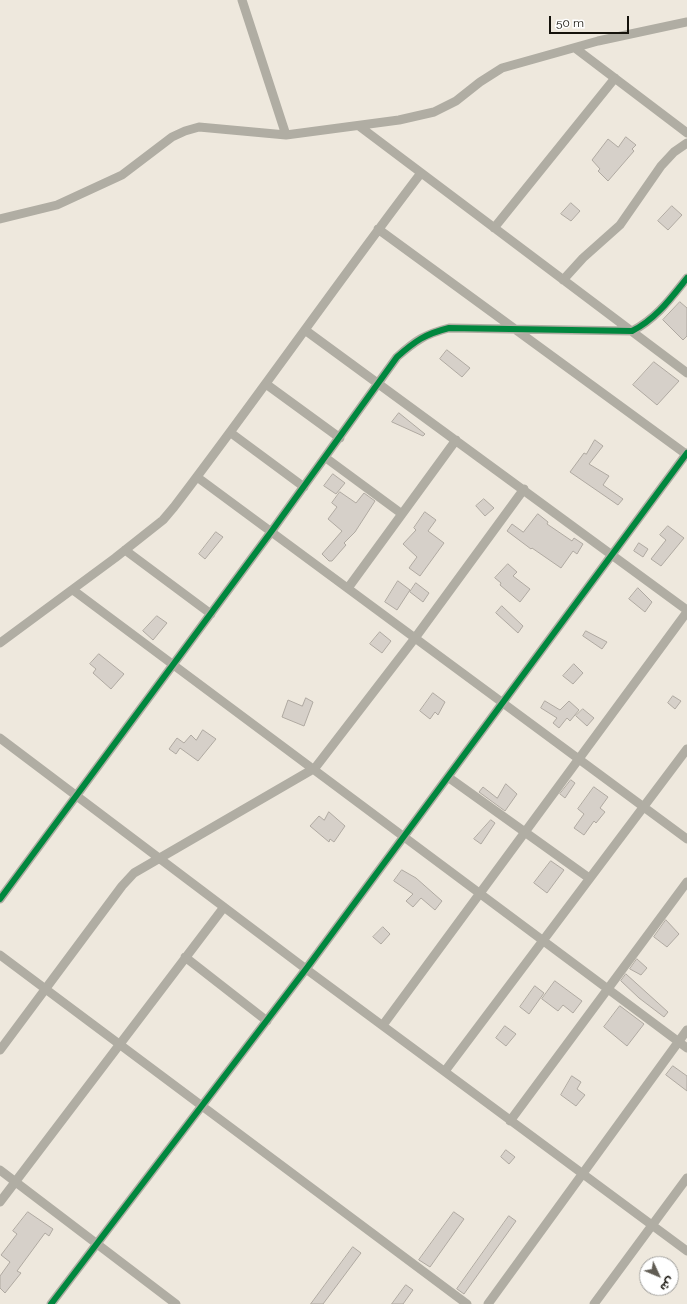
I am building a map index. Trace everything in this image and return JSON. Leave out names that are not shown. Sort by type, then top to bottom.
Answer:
[{"type":"street","points":[[242,0],[286,135]]},
{"type":"street","points":[[0,218],[57,205],[122,175],[172,137],[199,127],[286,135],[399,120],[434,112],[456,101],[480,82],[502,68],[575,48],[687,22]]},
{"type":"street","points":[[575,48],[687,133]]},
{"type":"street","points":[[494,228],[615,78]]},
{"type":"street","points":[[359,126],[687,373]]},
{"type":"street","points":[[563,280],[583,258],[620,225],[661,166],[674,152],[687,143]]},
{"type":"street","points":[[0,643],[125,550],[162,520],[231,433],[378,229],[421,172]]},
{"type":"street","points":[[51,1304],[306,969],[687,453],[514,330],[378,229]]},
{"type":"street","points":[[0,899],[326,458],[397,358],[415,341],[430,333],[449,328],[632,331],[644,325],[664,307],[687,278]]},
{"type":"street","points":[[305,330],[524,489],[687,611],[383,1025]]},
{"type":"street","points":[[266,384],[340,438]]},
{"type":"street","points":[[231,433],[304,487]]},
{"type":"street","points":[[348,588],[456,440]]},
{"type":"street","points":[[326,458],[402,514]]},
{"type":"street","points":[[197,477],[643,808],[687,839]]},
{"type":"street","points":[[0,1050],[122,886],[134,873],[315,768],[415,638],[524,489]]},
{"type":"street","points":[[125,550],[210,614]]},
{"type":"street","points":[[72,590],[172,665],[315,768],[687,1048]]},
{"type":"street","points":[[0,738],[306,969],[445,1071],[510,1121],[687,1250]]},
{"type":"street","points":[[445,1071],[687,749]]},
{"type":"street","points":[[448,777],[589,878]]},
{"type":"street","points":[[510,1121],[687,882]]},
{"type":"street","points":[[0,1202],[224,907]]},
{"type":"street","points":[[0,955],[467,1304]]},
{"type":"street","points":[[185,958],[267,1021]]},
{"type":"street","points":[[488,1304],[687,1030]]},
{"type":"street","points":[[0,1170],[174,1303]]},
{"type":"street","points":[[594,1304],[687,1178]]},
{"type":"building","points":[[626,137],[636,145],[632,149],[634,151],[608,181],[598,171],[600,169],[592,160],[608,139],[618,147]]},
{"type":"building","points":[[571,203],[580,211],[571,221],[561,214]]},
{"type":"building","points":[[672,206],[682,215],[668,230],[658,221]]},
{"type":"building","points":[[680,302],[687,308],[687,336],[683,340],[663,320]]},
{"type":"building","points":[[447,350],[470,368],[462,377],[440,359]]},
{"type":"building","points":[[654,362],[679,381],[657,405],[633,385]]},
{"type":"building","points":[[399,413],[425,434],[423,436],[392,422]]},
{"type":"building","points":[[595,440],[603,446],[589,464],[609,476],[603,485],[623,499],[618,505],[570,472],[584,453],[586,454]]},
{"type":"building","points":[[333,474],[345,483],[336,494],[324,486]]},
{"type":"building","points":[[340,492],[356,503],[364,493],[375,501],[355,532],[344,543],[346,545],[332,561],[329,561],[322,554],[342,531],[328,519],[337,507],[332,503]]},
{"type":"building","points":[[484,499],[494,508],[485,516],[476,506]]},
{"type":"building","points":[[425,512],[436,520],[428,531],[444,543],[420,576],[409,568],[417,557],[403,544],[416,530],[414,528]]},
{"type":"building","points":[[538,514],[548,522],[547,524],[572,541],[574,538],[583,544],[577,554],[573,551],[561,568],[532,548],[531,549],[507,531],[512,524],[523,532]]},
{"type":"building","points":[[668,526],[684,538],[661,566],[651,559],[666,540],[660,535]]},
{"type":"building","points":[[216,532],[223,537],[205,559],[199,554]]},
{"type":"building","points":[[639,543],[648,549],[643,557],[634,551]]},
{"type":"building","points":[[508,564],[517,572],[513,576],[530,589],[520,602],[500,585],[501,583],[495,578]]},
{"type":"building","points":[[398,581],[410,590],[397,610],[385,602]]},
{"type":"building","points":[[416,583],[429,593],[423,602],[410,592]]},
{"type":"building","points":[[638,588],[652,602],[645,612],[629,599]]},
{"type":"building","points":[[502,606],[523,626],[518,633],[496,613]]},
{"type":"building","points":[[157,616],[167,623],[153,640],[143,631]]},
{"type":"building","points":[[586,631],[607,642],[602,649],[583,636]]},
{"type":"building","points":[[380,632],[391,641],[382,653],[370,644]]},
{"type":"building","points":[[99,654],[124,674],[111,689],[93,673],[96,669],[90,664]]},
{"type":"building","points":[[574,664],[583,673],[573,684],[563,676]]},
{"type":"building","points":[[433,693],[445,702],[438,715],[435,712],[430,719],[420,711]]},
{"type":"building","points":[[673,696],[681,701],[675,709],[668,703]]},
{"type":"building","points":[[306,698],[313,702],[304,726],[282,717],[288,700],[302,706]]},
{"type":"building","points":[[545,701],[560,710],[569,701],[579,710],[570,721],[567,718],[559,728],[553,723],[557,718],[541,708]]},
{"type":"building","points":[[583,709],[594,718],[587,726],[576,716]]},
{"type":"building","points":[[203,730],[216,739],[198,761],[180,748],[176,754],[169,749],[177,738],[184,743],[191,735],[196,740]]},
{"type":"building","points":[[571,780],[575,783],[565,798],[560,794]]},
{"type":"building","points":[[506,784],[517,794],[505,811],[479,792],[483,787],[497,798]]},
{"type":"building","points":[[594,787],[608,797],[600,808],[605,812],[596,823],[594,821],[584,835],[574,828],[584,814],[578,809]]},
{"type":"building","points":[[329,812],[345,826],[334,842],[330,839],[329,842],[310,826],[319,816],[324,820]]},
{"type":"building","points":[[491,820],[495,823],[481,844],[474,839]]},
{"type":"building","points":[[551,861],[564,870],[547,893],[534,883]]},
{"type":"building","points":[[402,870],[416,878],[442,901],[435,910],[421,898],[413,907],[406,901],[413,894],[394,881]]},
{"type":"building","points":[[666,920],[679,934],[667,947],[654,937]]},
{"type":"building","points":[[383,927],[390,934],[381,944],[373,937]]},
{"type":"building","points":[[637,959],[647,968],[641,975],[630,969]]},
{"type":"building","points":[[626,974],[668,1012],[664,1017],[639,998],[621,981]]},
{"type":"building","points":[[555,981],[582,1001],[573,1013],[563,1005],[558,1011],[542,999]]},
{"type":"building","points":[[535,986],[544,993],[529,1014],[520,1007]]},
{"type":"building","points":[[620,1006],[644,1024],[627,1046],[604,1027]]},
{"type":"building","points":[[505,1026],[516,1034],[506,1046],[496,1038]]},
{"type":"building","points":[[673,1066],[687,1076],[687,1091],[666,1075]]},
{"type":"building","points":[[572,1076],[581,1082],[577,1089],[585,1095],[576,1106],[561,1095]]},
{"type":"building","points":[[506,1150],[515,1157],[509,1164],[501,1157]]},
{"type":"building","points":[[28,1212],[53,1229],[49,1236],[45,1233],[17,1271],[21,1273],[5,1293],[0,1288],[0,1276],[10,1262],[1,1255],[17,1234],[13,1231]]},
{"type":"building","points":[[454,1212],[464,1219],[430,1267],[419,1260]]},
{"type":"building","points":[[509,1216],[516,1221],[464,1294],[457,1289]]},
{"type":"building","points":[[353,1247],[361,1253],[323,1304],[311,1304]]},
{"type":"building","points":[[406,1285],[413,1290],[403,1304],[392,1304]]},
{"type":"cycle path","points":[[0,899],[271,532],[397,357],[421,339],[449,328],[632,331],[656,314],[687,278]]},
{"type":"cycle path","points":[[51,1304],[306,969],[687,453]]}]
